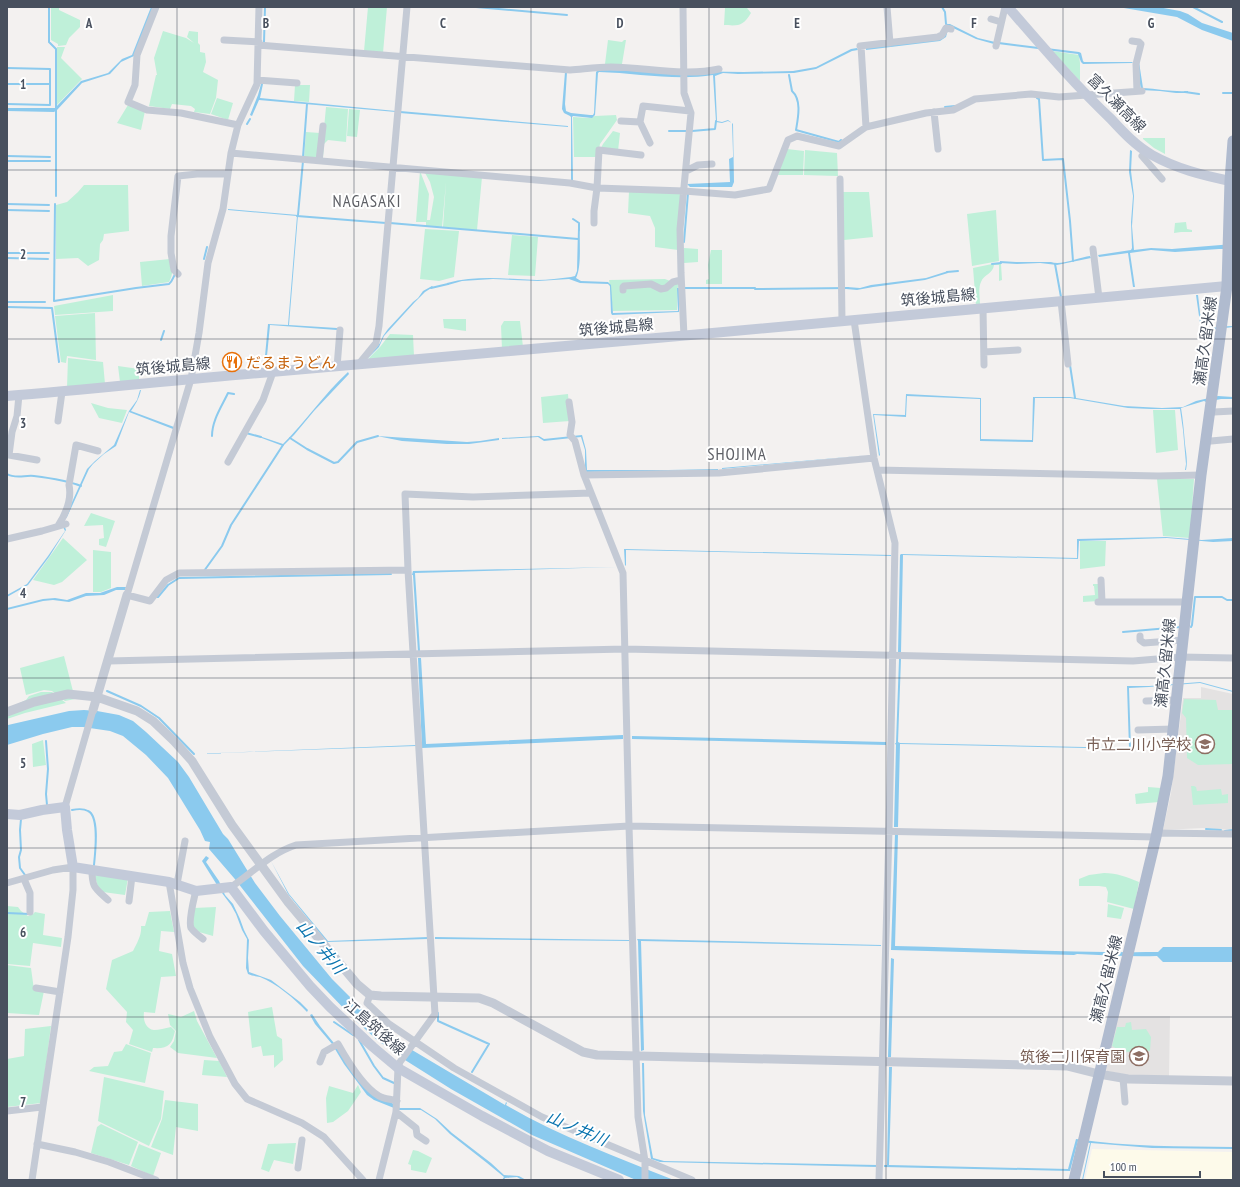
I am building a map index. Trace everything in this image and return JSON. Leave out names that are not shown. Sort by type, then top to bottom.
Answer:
[{"type":"main road","name":"富久瀬高線","points":[[1006,7],[1086,95],[1133,141],[1150,154],[1175,167],[1206,176],[1230,180]]},
{"type":"main road","name":"瀬高久留米線","points":[[1074,1180],[1157,835],[1168,776],[1210,411],[1230,286],[1230,180],[1233,141]]},
{"type":"main road","name":"筑後城島線","points":[[7,396],[1230,286]]},
{"type":"main road","points":[[7,814],[20,815],[65,807],[73,867],[173,883],[196,890],[233,885]]},
{"type":"main road","name":"江島筑後線","points":[[233,885],[264,931],[302,976],[330,1007],[373,1047],[399,1065],[482,1116],[548,1151],[619,1180]]},
{"type":"street","points":[[156,7],[137,55],[134,85],[128,102],[147,110],[181,113],[238,125]]},
{"type":"street","points":[[65,807],[191,379],[199,333],[208,263],[223,209],[231,153],[238,125],[257,84],[259,7]]},
{"type":"street","points":[[358,365],[376,343],[379,326],[407,7]]},
{"type":"street","points":[[683,7],[684,94],[691,113],[680,229],[684,336]]},
{"type":"street","points":[[887,7],[890,43]]},
{"type":"street","points":[[996,46],[1006,7]]},
{"type":"street","points":[[991,18],[1001,22]]},
{"type":"street","points":[[866,128],[860,46],[938,37],[942,35],[946,28],[951,29]]},
{"type":"street","points":[[224,40],[570,70],[708,72],[719,69]]},
{"type":"street","points":[[231,153],[570,183],[597,188],[684,190],[735,195],[769,189],[788,140],[797,136],[840,146],[866,128],[926,113],[953,110],[975,99],[1031,94],[1059,97],[1139,91],[1136,64],[1141,44],[1139,42],[1132,42]]},
{"type":"street","points":[[257,80],[297,83]]},
{"type":"street","points":[[650,143],[640,122],[643,106],[690,111]]},
{"type":"street","points":[[934,112],[938,149]]},
{"type":"street","points":[[621,121],[640,122]]},
{"type":"street","points":[[319,161],[323,126]]},
{"type":"street","points":[[594,223],[599,150],[641,155]]},
{"type":"street","points":[[1142,156],[1162,179]]},
{"type":"street","points":[[686,171],[698,165],[712,164]]},
{"type":"street","points":[[178,274],[174,270],[171,242],[178,176],[197,174],[228,174]]},
{"type":"street","points":[[840,179],[842,321]]},
{"type":"street","points":[[1093,249],[1099,298]]},
{"type":"street","points":[[623,290],[624,286],[651,284],[661,289],[681,280]]},
{"type":"street","points":[[1061,302],[1068,364]]},
{"type":"street","points":[[983,308],[984,365]]},
{"type":"street","points":[[854,320],[874,458],[895,544],[889,831],[879,1180]]},
{"type":"street","points":[[337,367],[340,330]]},
{"type":"street","points":[[984,352],[1018,350]]},
{"type":"street","points":[[228,462],[263,400],[273,372]]},
{"type":"street","points":[[58,421],[62,392]]},
{"type":"street","points":[[19,395],[17,416],[12,432],[9,455],[37,460]]},
{"type":"street","points":[[569,402],[572,422],[570,435],[575,441],[584,475],[623,573],[638,1117],[645,1163],[645,1180]]},
{"type":"street","points":[[1210,411],[1233,412]]},
{"type":"street","points":[[1207,440],[1233,439]]},
{"type":"street","points":[[58,526],[64,517],[67,508],[76,446],[98,451]]},
{"type":"street","points":[[584,475],[719,473],[874,458]]},
{"type":"street","points":[[877,470],[1158,476],[1202,475]]},
{"type":"street","points":[[379,1180],[396,1112],[399,1065],[435,1014],[408,570],[405,494],[473,497],[591,494]]},
{"type":"street","points":[[7,539],[66,524]]},
{"type":"street","points":[[127,595],[150,601],[166,580],[179,573],[408,570]]},
{"type":"street","points":[[1101,580],[1100,602],[1187,602]]},
{"type":"street","points":[[1140,636],[1140,640],[1144,643],[1183,640]]},
{"type":"street","points":[[108,661],[625,650],[1133,661],[1181,657],[1233,658]]},
{"type":"street","points":[[7,712],[34,702],[68,694],[97,697],[137,711],[153,721],[174,740],[192,762],[232,825],[288,902],[357,984],[370,995],[479,998],[493,1003],[583,1052],[596,1055],[1067,1066],[1123,1078],[1233,1081]]},
{"type":"street","points":[[1146,701],[1176,700]]},
{"type":"street","points":[[1138,730],[1148,726],[1173,729]]},
{"type":"street","points":[[233,885],[286,848],[296,845],[629,826],[1157,835],[1233,834]]},
{"type":"street","points":[[185,841],[173,883],[183,963],[190,988],[210,1037],[240,1091],[247,1099],[302,1123],[324,1137],[363,1180]]},
{"type":"street","points":[[7,883],[53,870],[73,867],[68,937],[32,1180]]},
{"type":"street","points":[[92,870],[94,887],[108,900]]},
{"type":"street","points":[[129,901],[132,876]]},
{"type":"street","points":[[24,879],[30,893],[30,912]]},
{"type":"street","points":[[196,890],[190,926],[203,939]]},
{"type":"street","points":[[36,988],[60,992]]},
{"type":"street","points":[[370,995],[367,1004],[389,1024],[413,1044],[454,1068],[542,1117],[645,1163],[692,1180]]},
{"type":"street","points":[[320,1062],[324,1052],[338,1044],[345,1057],[369,1089],[380,1096],[397,1101]]},
{"type":"street","points":[[1123,1078],[1125,1102]]},
{"type":"street","points":[[7,1111],[42,1107]]},
{"type":"street","points":[[396,1112],[416,1128],[417,1135],[426,1141]]},
{"type":"street","points":[[298,1168],[302,1140]]},
{"type":"street","points":[[37,1144],[75,1152],[110,1162],[156,1180]]},
{"type":"shaded area","name":"市立二川小学校","points":[[1201,687],[1233,694],[1233,830],[1203,828],[1163,830],[1171,793],[1183,698],[1201,698]]},
{"type":"shaded area","name":"筑後二川保育園","points":[[1118,1016],[1170,1016],[1169,1076],[1133,1076],[1107,1071],[1105,1068]]},
{"type":"shaded area","points":[[1092,1149],[1233,1152],[1233,1180],[1085,1180]]},
{"type":"green space","points":[[51,7],[59,7],[59,10],[80,20],[80,27],[69,38],[66,45],[58,46],[58,44],[51,40]]},
{"type":"green space","points":[[368,7],[387,7],[383,53],[364,51]]},
{"type":"green space","points":[[726,7],[747,8],[751,13],[743,23],[724,25]]},
{"type":"green space","points":[[163,31],[186,38],[194,43],[187,37],[189,31],[198,32],[200,52],[205,53],[206,62],[203,72],[218,80],[216,98],[210,114],[194,112],[195,109],[191,106],[172,104],[170,109],[149,106],[157,75],[154,58]]},
{"type":"green space","points":[[608,40],[622,42],[626,40],[622,64],[605,64]]},
{"type":"green space","points":[[57,47],[65,47],[61,58],[82,79],[57,105]]},
{"type":"green space","points":[[1052,51],[1079,55],[1080,81]]},
{"type":"green space","points":[[295,85],[310,85],[309,102],[294,101]]},
{"type":"green space","points":[[217,98],[233,103],[228,120],[211,114]]},
{"type":"green space","points":[[128,105],[145,111],[141,130],[117,123]]},
{"type":"green space","points":[[326,107],[348,109],[346,142],[328,140],[324,144],[323,158],[321,160]]},
{"type":"green space","points":[[349,109],[360,110],[357,137],[347,136]]},
{"type":"green space","points":[[616,115],[617,120],[600,144],[597,157],[574,157],[573,117],[588,118],[595,116]]},
{"type":"green space","points":[[613,131],[620,133],[618,151],[601,148],[603,144]]},
{"type":"green space","points":[[306,132],[320,133],[318,159],[304,158]]},
{"type":"green space","points":[[1143,138],[1165,138],[1165,154],[1154,148]]},
{"type":"green space","points":[[787,149],[804,151],[803,175],[778,175]]},
{"type":"green space","points":[[805,150],[837,153],[838,176],[804,175]]},
{"type":"green space","points":[[420,171],[429,194],[427,220],[430,220],[434,197],[430,182],[424,171],[482,177],[477,230],[443,227],[446,182],[442,227],[426,226],[426,222],[416,222]]},
{"type":"green space","points":[[84,185],[128,185],[129,231],[104,234],[103,240],[100,244],[99,260],[88,266],[78,258],[56,259],[56,205],[67,202]]},
{"type":"green space","points":[[629,191],[681,193],[678,250],[655,247],[655,228],[650,216],[628,213]]},
{"type":"green space","points":[[841,192],[869,192],[873,237],[844,240]]},
{"type":"green space","points":[[996,210],[999,261],[972,266],[967,214]]},
{"type":"green space","points":[[1186,222],[1187,229],[1192,230],[1192,232],[1174,233],[1175,223]]},
{"type":"green space","points":[[425,229],[459,231],[454,277],[439,281],[420,279]]},
{"type":"green space","points":[[512,235],[538,237],[535,276],[508,275]]},
{"type":"green space","points":[[684,248],[698,249],[698,262],[684,263]]},
{"type":"green space","points":[[711,250],[722,250],[722,284],[706,284],[706,280],[709,279],[708,265]]},
{"type":"green space","points":[[170,259],[172,273],[169,282],[142,286],[140,262]]},
{"type":"green space","points":[[992,264],[1001,264],[1002,280],[999,281],[999,265],[994,265],[992,270],[982,279],[979,290],[980,304],[976,305],[973,268]]},
{"type":"green space","points":[[665,279],[678,284],[677,310],[613,311],[609,280]]},
{"type":"green space","points":[[113,295],[113,311],[55,315],[54,306]]},
{"type":"green space","points":[[95,313],[96,360],[67,356],[66,363],[61,362],[55,316]]},
{"type":"green space","points":[[443,319],[466,319],[466,331],[444,328]]},
{"type":"green space","points":[[504,321],[520,321],[523,347],[502,349],[501,326]]},
{"type":"green space","points":[[390,334],[413,335],[414,356],[366,361],[380,347]]},
{"type":"green space","points":[[68,358],[103,362],[105,384],[67,388]]},
{"type":"green space","points":[[118,366],[139,369],[139,381],[120,382]]},
{"type":"green space","points":[[568,394],[570,421],[543,423],[541,397]]},
{"type":"green space","points":[[91,403],[108,408],[127,410],[122,423],[99,418]]},
{"type":"green space","points":[[1153,410],[1175,410],[1178,450],[1156,453]]},
{"type":"green space","points":[[1157,479],[1194,479],[1190,538],[1163,536]]},
{"type":"green space","points":[[91,513],[115,521],[106,547],[99,545],[99,539],[104,538],[103,525],[84,526]]},
{"type":"green space","points":[[63,538],[87,560],[62,582],[54,585],[33,580]]},
{"type":"green space","points":[[1080,541],[1106,541],[1105,566],[1080,569]]},
{"type":"green space","points":[[93,550],[111,552],[111,588],[101,592],[93,592]]},
{"type":"green space","points":[[1093,584],[1100,584],[1099,601],[1083,602],[1083,596],[1095,595]]},
{"type":"green space","points":[[64,656],[75,699],[65,701],[52,691],[44,690],[26,695],[20,668]]},
{"type":"green space","points":[[41,692],[52,692],[66,703],[7,719],[7,709],[26,700],[29,696]]},
{"type":"green space","points":[[1184,699],[1216,700],[1218,710],[1233,710],[1233,764],[1198,765],[1187,758],[1186,718],[1182,713]]},
{"type":"green space","points":[[43,740],[46,765],[33,767],[32,744]]},
{"type":"green space","points":[[1191,786],[1196,787],[1197,791],[1221,789],[1222,795],[1228,794],[1228,803],[1193,805]]},
{"type":"green space","points":[[1148,787],[1161,788],[1159,802],[1136,804],[1135,794],[1148,792]]},
{"type":"green space","points":[[94,873],[128,878],[125,895],[103,892],[98,887]]},
{"type":"green space","points":[[1104,873],[1126,877],[1139,882],[1134,909],[1107,902],[1108,892],[1106,887],[1079,886],[1079,879],[1089,875]]},
{"type":"green space","points":[[1108,904],[1124,908],[1121,919],[1107,917]]},
{"type":"green space","points":[[7,906],[18,907],[28,916],[35,912],[45,914],[43,935],[62,938],[61,947],[33,943],[30,966],[7,964]]},
{"type":"green space","points":[[216,907],[213,936],[199,932],[193,926],[194,908]]},
{"type":"green space","points":[[170,911],[174,932],[161,931],[159,951],[172,954],[176,976],[161,977],[155,1013],[144,1012],[144,1018],[148,1028],[156,1030],[171,1027],[175,1031],[171,1043],[166,1047],[153,1048],[152,1052],[129,1044],[133,1030],[126,1022],[127,1012],[106,989],[112,960],[133,951],[140,936],[141,926],[145,926],[149,912]]},
{"type":"green space","points":[[7,965],[31,968],[34,990],[44,991],[39,1015],[7,1013]]},
{"type":"green space","points":[[272,1007],[277,1036],[282,1039],[283,1060],[274,1068],[274,1055],[263,1056],[261,1046],[252,1048],[248,1012]]},
{"type":"green space","points":[[194,1011],[197,1021],[217,1058],[178,1053],[170,1047],[174,1041],[176,1031],[170,1025],[168,1014],[181,1017]]},
{"type":"green space","points":[[1131,1022],[1132,1030],[1146,1029],[1151,1037],[1150,1051],[1122,1052],[1112,1046],[1117,1027],[1125,1027],[1126,1023]]},
{"type":"green space","points":[[51,1026],[41,1103],[7,1107],[7,1059],[24,1056],[25,1029]]},
{"type":"green space","points":[[126,1044],[151,1053],[145,1083],[89,1071],[94,1067],[108,1066],[114,1052],[122,1051]]},
{"type":"green space","points":[[204,1060],[219,1061],[227,1077],[202,1075]]},
{"type":"green space","points":[[104,1077],[164,1091],[161,1119],[149,1146],[98,1121]]},
{"type":"green space","points":[[358,1085],[361,1092],[348,1111],[333,1122],[327,1123],[326,1098],[329,1086],[353,1093]]},
{"type":"green space","points":[[165,1100],[198,1104],[198,1131],[176,1127],[173,1155],[151,1147],[162,1119]]},
{"type":"green space","points":[[101,1124],[138,1142],[129,1165],[91,1153],[97,1127]]},
{"type":"green space","points":[[296,1143],[293,1164],[274,1160],[269,1172],[261,1169],[268,1144]]},
{"type":"green space","points":[[139,1144],[161,1153],[153,1176],[131,1166]]},
{"type":"green space","points":[[413,1150],[432,1158],[426,1173],[411,1170],[411,1165],[408,1164]]},
{"type":"water","points":[[151,7],[153,7],[134,56],[121,62],[110,74],[82,83],[54,112],[7,111],[7,108],[55,108],[81,81],[108,73],[122,59],[132,55]]},
{"type":"water","points":[[1118,7],[1158,7],[1180,11],[1202,23],[1233,33],[1233,41],[1202,30],[1177,17]]},
{"type":"water","points":[[946,24],[950,24],[978,38],[995,42],[994,44],[976,39],[949,26],[946,37],[940,41],[866,50],[866,48],[945,34]]},
{"type":"water","points":[[999,42],[1079,52],[1081,53],[1084,62],[1133,62],[1083,64],[1078,54],[998,44]]},
{"type":"water","points":[[857,48],[858,50],[852,51],[816,69],[794,73],[723,73],[715,76],[717,121],[722,122],[728,120],[732,123],[728,121],[722,123],[716,122],[713,75],[699,77],[670,77],[599,72],[595,115],[592,118],[572,117],[573,180],[571,180],[571,117],[564,113],[562,109],[565,72],[567,72],[566,111],[571,113],[593,115],[596,72],[599,70],[744,72],[793,71],[816,67],[851,49]]},
{"type":"water","points":[[1139,62],[1143,88],[1188,91],[1188,93],[1141,90],[1137,65]]},
{"type":"water","points":[[261,84],[263,84],[260,98],[396,112],[259,100],[252,116],[250,115]]},
{"type":"water","points":[[400,111],[568,126],[568,127],[400,113]]},
{"type":"water","points":[[732,123],[734,182],[732,187],[690,187],[687,184],[730,182],[729,159],[733,157]]},
{"type":"water","points":[[1130,150],[1132,151],[1131,171],[1134,196],[1132,226],[1134,250],[1151,248],[1172,249],[1233,244],[1233,249],[1175,252],[1151,250],[1130,253],[1135,287],[1133,287],[1128,253],[1099,257],[1098,255],[1131,250],[1132,248],[1131,222],[1133,196],[1129,172]]},
{"type":"water","points":[[228,209],[298,215],[289,325],[337,328],[337,330],[270,325],[267,356],[265,356],[268,324],[288,325],[297,216]]},
{"type":"water","points":[[578,228],[580,228],[580,261],[576,278],[581,281],[608,282],[611,285],[613,313],[678,311],[677,288],[679,288],[679,312],[612,315],[610,286],[608,284],[580,283],[569,279],[538,281],[493,279],[462,281],[448,285],[447,283],[481,278],[541,280],[575,276],[577,271]]},
{"type":"water","points":[[1090,256],[1091,258],[1057,265],[1040,263],[1000,263],[1000,261],[1060,263]]},
{"type":"water","points":[[948,271],[948,273],[925,280],[857,290],[846,289],[847,287],[860,288],[871,285],[926,278]]},
{"type":"water","points":[[432,286],[433,287],[425,292],[415,302],[384,336],[379,347],[366,360],[380,343],[383,336],[388,329],[423,291]]},
{"type":"water","points":[[685,287],[756,287],[755,289],[685,289]]},
{"type":"water","points":[[1196,295],[1198,295],[1202,329],[1225,326],[1233,327],[1202,331]]},
{"type":"water","points":[[348,372],[349,374],[283,446],[259,437],[283,444],[331,389]]},
{"type":"water","points":[[140,390],[138,399],[131,411],[174,427],[173,429],[129,412],[116,446],[104,454],[89,469],[67,517],[63,522],[87,469],[114,445],[129,411],[137,400]]},
{"type":"water","points":[[906,394],[981,398],[981,439],[1032,440],[1033,397],[1070,397],[1124,406],[1162,408],[1183,407],[1196,401],[1218,396],[1233,397],[1233,399],[1204,401],[1181,408],[1187,457],[1187,467],[1185,470],[1186,464],[1180,409],[1128,408],[1070,398],[1035,398],[1033,442],[980,441],[980,399],[907,396],[906,417],[874,415],[879,456],[873,414],[905,415]]},
{"type":"water","points":[[582,435],[586,450],[587,470],[718,470],[587,472],[585,471],[585,450],[581,437],[544,441],[538,437],[502,439],[539,436],[544,439]]},
{"type":"water","points":[[377,436],[467,442],[499,438],[499,440],[469,444],[447,444],[402,441]]},
{"type":"water","points":[[870,455],[722,469],[722,468]]},
{"type":"water","points":[[63,527],[65,527],[66,530],[49,557],[28,585],[7,597],[7,595],[27,584],[65,531]]},
{"type":"water","points":[[1166,537],[1202,540],[1233,538],[1233,541],[1213,542],[1167,538],[1079,541],[1078,559],[903,555],[901,652],[898,653],[901,554],[1077,558],[1077,539]]},
{"type":"water","points":[[624,549],[891,556],[626,550],[625,566]]},
{"type":"water","points":[[617,567],[415,573],[420,651],[418,652],[412,575],[413,571]]},
{"type":"water","points":[[117,587],[126,587],[125,590],[116,590],[104,595],[86,596],[69,602],[53,600],[43,601],[7,610],[7,608],[43,599],[55,598],[67,600],[86,593],[100,593]]},
{"type":"water","points":[[418,658],[421,658],[426,744],[623,735],[623,739],[422,748]]},
{"type":"water","points":[[899,659],[901,659],[898,742],[900,743],[1129,748],[1127,686],[1149,686],[1200,682],[1233,692],[1200,683],[1129,688],[1131,749],[900,744],[898,827],[894,827],[895,743]]},
{"type":"water","points":[[84,710],[119,715],[133,721],[178,762],[189,777],[223,834],[228,839],[255,883],[280,916],[332,979],[372,1019],[407,1047],[505,1105],[506,1102],[506,1105],[547,1127],[588,1146],[674,1180],[636,1180],[532,1135],[451,1089],[405,1060],[377,1040],[353,1018],[303,966],[234,878],[209,849],[210,842],[205,841],[200,830],[168,778],[146,755],[123,736],[110,731],[72,727],[7,745],[8,725],[69,711]]},
{"type":"water","points":[[632,736],[886,742],[886,745],[632,739]]},
{"type":"water","points":[[416,745],[416,746],[194,754]]},
{"type":"water","points":[[895,834],[898,834],[895,946],[1125,952],[1158,952],[1163,947],[1233,947],[1233,962],[1163,962],[1157,956],[891,950]]},
{"type":"water","points":[[206,856],[209,858],[206,862],[219,881],[225,895],[233,904],[249,940],[249,972],[271,980],[300,1002],[308,1010],[307,1012],[279,987],[260,977],[248,974],[246,968],[247,939],[231,905],[202,861]]},
{"type":"water","points":[[271,861],[289,894],[328,941],[428,937],[428,939],[327,942],[288,894]]},
{"type":"water","points":[[435,937],[629,940],[629,941],[435,939]]},
{"type":"water","points":[[637,939],[881,946],[641,941],[644,1050],[641,1051]]},
{"type":"water","points":[[891,958],[894,959],[891,1057],[888,1057]]},
{"type":"water","points":[[312,1014],[338,1048],[363,1085],[400,1108],[420,1108],[437,1119],[504,1175],[519,1176],[526,1180],[522,1180],[517,1177],[505,1178],[502,1180],[504,1177],[450,1134],[435,1119],[421,1110],[399,1110],[374,1100],[367,1095],[344,1064],[332,1044],[315,1024],[310,1015]]},
{"type":"water","points":[[642,1063],[644,1063],[645,1115],[653,1158],[664,1161],[877,1165],[877,1167],[660,1162],[651,1159],[643,1111]]},
{"type":"water","points":[[889,1067],[892,1067],[889,1165],[1068,1169],[1076,1139],[1134,1145],[1233,1147],[1233,1149],[1152,1148],[1091,1143],[1083,1180],[1090,1143],[1078,1141],[1070,1171],[884,1167],[884,1165],[887,1165]]},
{"type":"waterway","points":[[49,7],[49,42],[56,49],[56,109]]},
{"type":"waterway","points":[[264,42],[265,7]]},
{"type":"waterway","points":[[476,7],[567,15]]},
{"type":"waterway","points":[[942,7],[945,12],[947,25]]},
{"type":"waterway","points":[[1193,7],[1222,22]]},
{"type":"waterway","points":[[7,68],[50,69],[50,105],[7,104]]},
{"type":"waterway","points":[[789,75],[792,91],[798,104],[796,130],[839,142],[841,140]]},
{"type":"waterway","points":[[7,84],[50,84]]},
{"type":"waterway","points":[[1185,92],[1199,94]]},
{"type":"waterway","points":[[1223,93],[1233,93]]},
{"type":"waterway","points":[[1037,98],[1039,99],[1043,160],[1063,159],[1073,261]]},
{"type":"waterway","points":[[303,157],[307,104]]},
{"type":"waterway","points":[[945,107],[955,106]]},
{"type":"waterway","points":[[56,109],[56,196]]},
{"type":"waterway","points":[[247,124],[250,119]]},
{"type":"waterway","points":[[692,131],[715,129],[716,121]]},
{"type":"waterway","points":[[669,131],[687,131]]},
{"type":"waterway","points":[[7,156],[50,157]]},
{"type":"waterway","points":[[7,161],[50,161]]},
{"type":"waterway","points":[[298,215],[303,161]]},
{"type":"waterway","points":[[684,242],[688,193]]},
{"type":"waterway","points":[[7,204],[49,205]]},
{"type":"waterway","points":[[55,204],[54,301],[169,284],[176,273]]},
{"type":"waterway","points":[[7,210],[49,211]]},
{"type":"waterway","points":[[297,216],[386,223]]},
{"type":"waterway","points":[[573,219],[579,223],[579,230]]},
{"type":"waterway","points":[[390,223],[578,239]]},
{"type":"waterway","points":[[204,259],[207,247]]},
{"type":"waterway","points":[[7,253],[49,253]]},
{"type":"waterway","points":[[7,258],[48,259]]},
{"type":"waterway","points":[[992,264],[1001,263]]},
{"type":"waterway","points":[[1055,264],[1061,297]]},
{"type":"waterway","points":[[947,272],[958,271]]},
{"type":"waterway","points":[[431,288],[448,284]]},
{"type":"waterway","points":[[755,289],[848,288]]},
{"type":"waterway","points":[[7,302],[45,302]]},
{"type":"waterway","points":[[7,307],[52,308],[59,362]]},
{"type":"waterway","points":[[161,340],[164,331]]},
{"type":"waterway","points":[[265,370],[266,355]]},
{"type":"waterway","points":[[1070,365],[1075,398]]},
{"type":"waterway","points":[[212,436],[215,419],[220,408],[228,393],[234,394]]},
{"type":"waterway","points":[[246,433],[261,437]]},
{"type":"waterway","points":[[290,438],[334,463],[338,462],[357,442],[378,436]]},
{"type":"waterway","points":[[204,571],[222,546],[231,525],[283,445]]},
{"type":"waterway","points":[[7,474],[17,477],[34,476],[52,478],[81,486]]},
{"type":"waterway","points":[[156,597],[158,597],[168,585],[179,578],[391,574]]},
{"type":"waterway","points":[[1191,627],[1195,597],[1222,597],[1227,600],[1233,600]]},
{"type":"waterway","points":[[1123,632],[1180,627]]},
{"type":"waterway","points":[[107,691],[141,706],[159,718],[194,754]]},
{"type":"waterway","points":[[46,741],[48,769],[46,794],[47,805]]},
{"type":"waterway","points":[[72,810],[86,810],[92,814],[96,836],[94,865]]},
{"type":"waterway","points":[[21,819],[21,850],[19,857],[20,868],[25,875]]},
{"type":"waterway","points":[[1206,829],[1221,830]]},
{"type":"waterway","points":[[1225,831],[1233,830]]},
{"type":"waterway","points":[[7,913],[30,914]]},
{"type":"waterway","points":[[438,1013],[438,1021],[489,1044],[472,1072]]},
{"type":"waterway","points":[[334,1022],[353,1035]]},
{"type":"waterway","points":[[359,1040],[374,1066],[383,1078],[394,1083]]},
{"type":"place","name":"だるまうどん","points":[[232,362]]},
{"type":"place","name":"市立二川小学校","points":[[1205,744]]},
{"type":"place","name":"筑後二川保育園","points":[[1139,1056]]},
{"type":"district","name":"NAGASAKI","points":[[367,201]]},
{"type":"district","name":"SHOJIMA","points":[[737,454]]},
{"type":"water label","name":"山ノ井川","points":[[321,947]]},
{"type":"water label","name":"山ノ井川","points":[[577,1128]]}]
